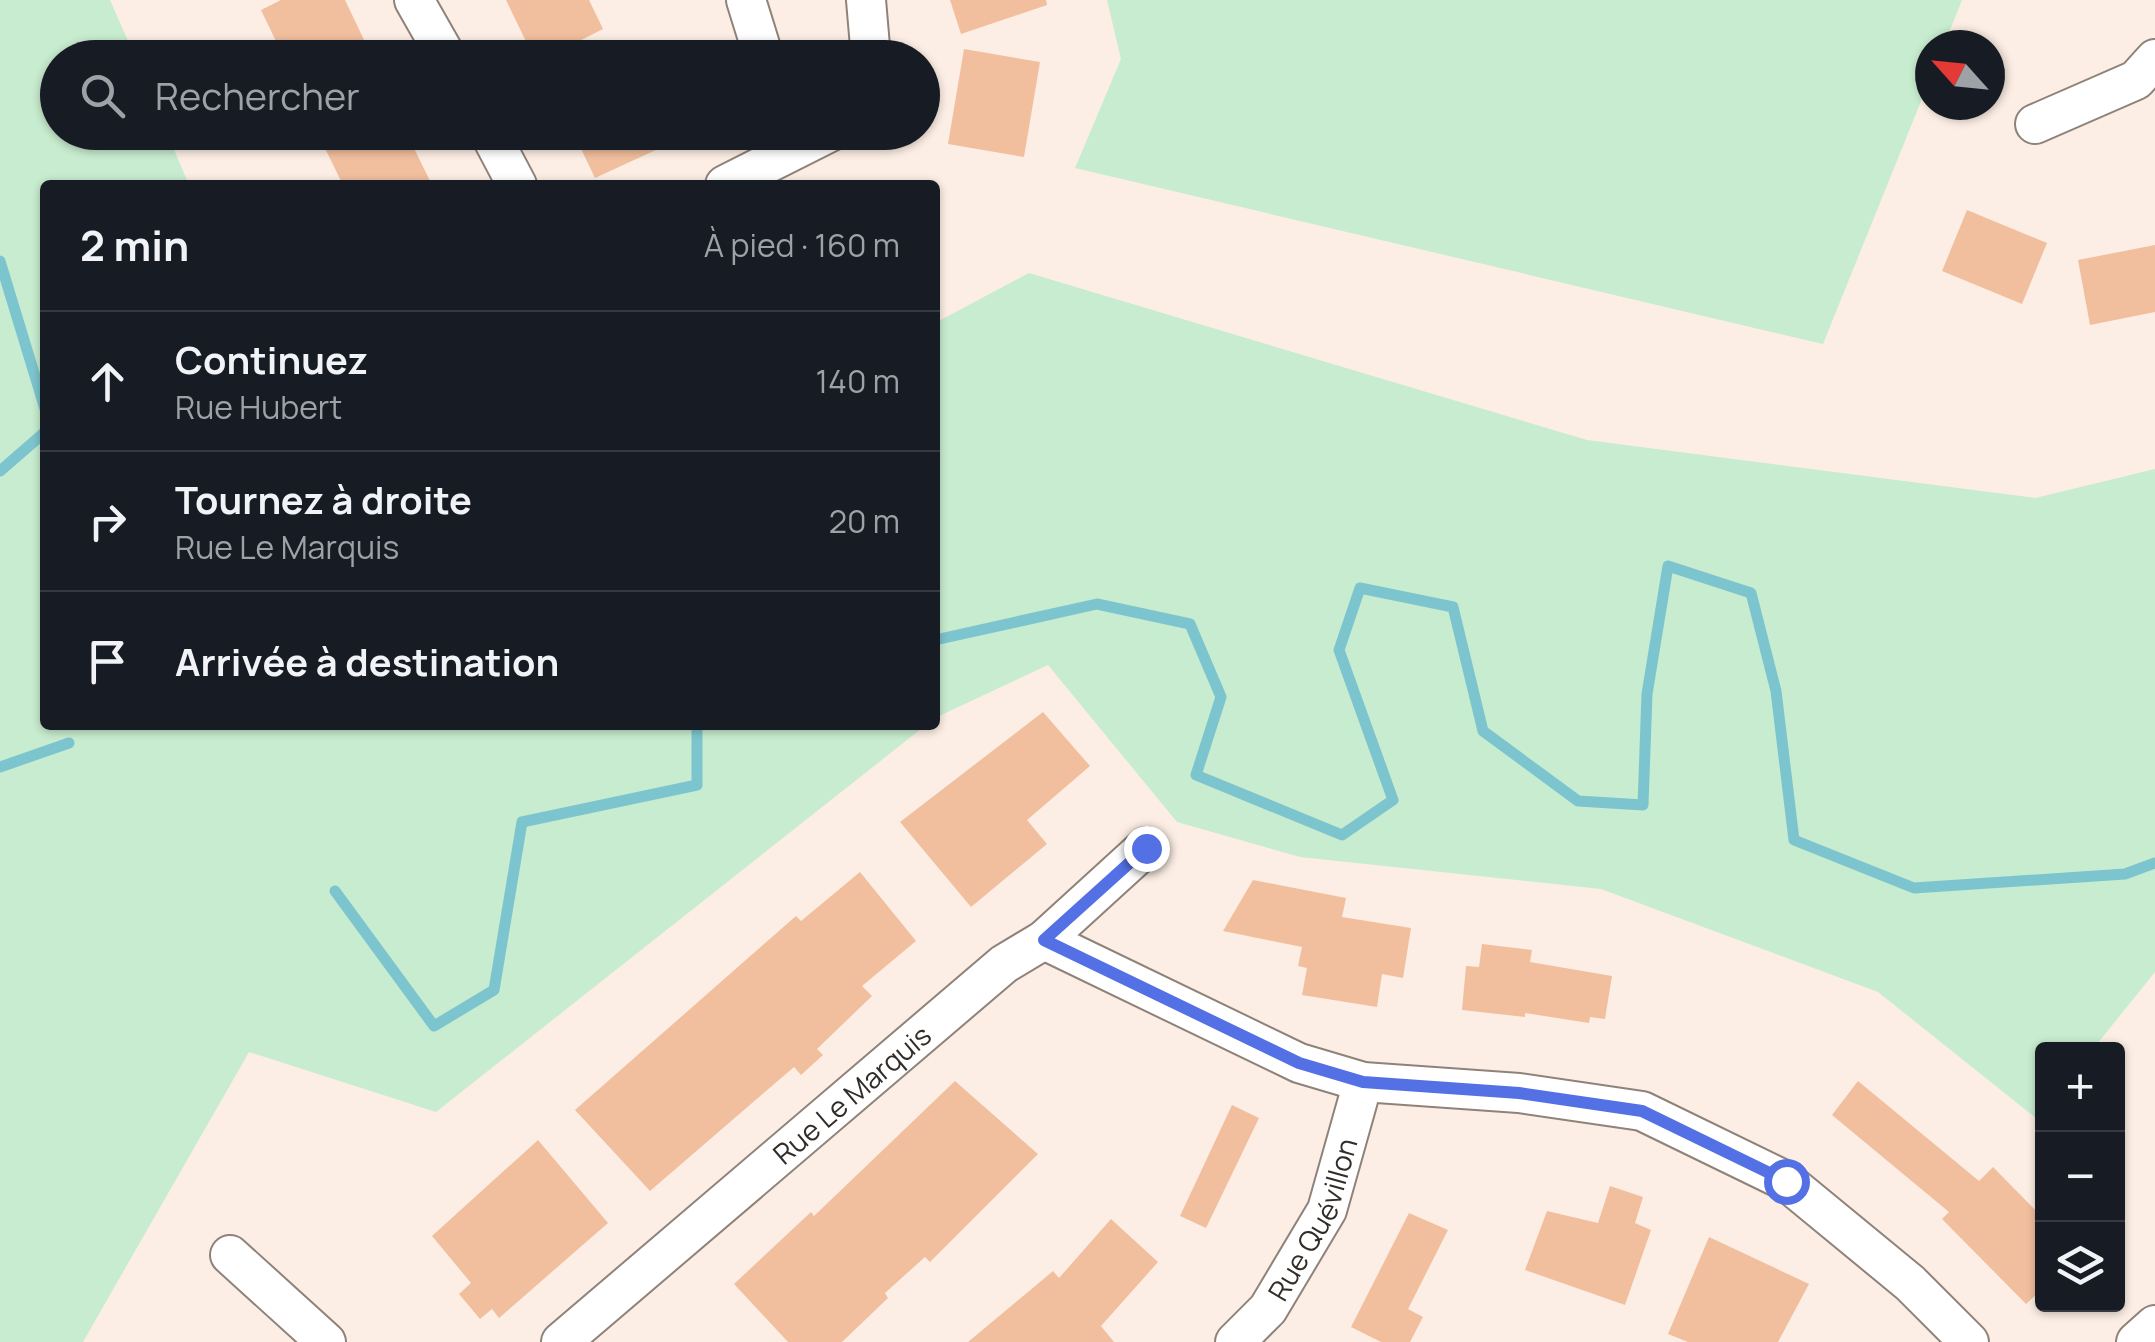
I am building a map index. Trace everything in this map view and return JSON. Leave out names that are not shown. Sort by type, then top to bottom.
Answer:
[{"type":"street","points":[[414,0],[437,40]]},
{"type":"street","points":[[746,0],[758,40]]},
{"type":"street","points":[[866,0],[869,40]]},
{"type":"street","points":[[2035,124],[2136,80],[2155,59]]},
{"type":"street","points":[[499,150],[514,180]]},
{"type":"street","points":[[735,180],[786,150]]},
{"type":"street","name":"Rue Le Marquis","points":[[561,1342],[1004,964],[1044,940],[1146,848]]},
{"type":"street","points":[[1044,940],[1299,1063],[1363,1082],[1519,1093],[1642,1111],[1786,1181],[1910,1283],[1969,1342]]},
{"type":"street","name":"Rue Quévillon","points":[[1235,1342],[1268,1309],[1328,1210],[1363,1082]]},
{"type":"street","points":[[230,1255],[326,1342]]},
{"type":"street","points":[[2136,1342],[2155,1326]]},
{"type":"green space","points":[[0,0],[110,0],[128,40],[40,40],[40,150],[174,150],[187,180],[40,180],[40,730],[920,730],[436,1112],[249,1052],[83,1342],[0,1342]]},
{"type":"green space","points":[[1107,0],[1962,0],[1950,30],[1915,30],[1915,116],[1823,344],[1075,168],[1121,59]]},
{"type":"green space","points":[[1029,273],[1587,440],[2035,498],[2155,469],[2155,972],[2099,1042],[2035,1042],[2035,1117],[1878,992],[1601,889],[1300,857],[1177,822],[1048,665],[940,716],[940,320]]},
{"type":"building","points":[[281,0],[345,0],[364,40],[275,40],[261,10]]},
{"type":"building","points":[[506,0],[589,0],[603,29],[581,40],[525,40]]},
{"type":"building","points":[[950,0],[1046,0],[1047,5],[961,34]]},
{"type":"building","points":[[964,49],[1040,62],[1024,157],[948,144]]},
{"type":"building","points":[[326,150],[415,150],[430,180],[341,180]]},
{"type":"building","points":[[582,150],[656,150],[595,178]]},
{"type":"building","points":[[1967,210],[2047,243],[2022,304],[1942,271]]},
{"type":"building","points":[[2155,245],[2155,312],[2090,325],[2078,260]]},
{"type":"building","points":[[1043,712],[1090,766],[1027,820],[1047,844],[971,907],[900,822]]},
{"type":"building","points":[[860,872],[916,941],[862,986],[872,996],[817,1049],[823,1055],[801,1075],[794,1067],[650,1191],[575,1110],[796,916],[801,921]]},
{"type":"building","points":[[1253,880],[1346,898],[1342,917],[1411,928],[1403,978],[1382,974],[1377,1007],[1302,995],[1307,968],[1298,966],[1302,947],[1223,931]]},
{"type":"building","points":[[1482,944],[1532,950],[1530,962],[1612,976],[1605,1019],[1590,1017],[1589,1023],[1525,1013],[1525,1017],[1462,1010],[1466,966],[1479,967]]},
{"type":"building","points":[[955,1081],[1038,1154],[930,1262],[925,1257],[885,1293],[888,1298],[842,1342],[788,1342],[734,1284],[811,1212],[814,1216]]},
{"type":"building","points":[[1858,1081],[1979,1181],[1993,1167],[2035,1210],[2035,1296],[2026,1304],[1942,1219],[1949,1212],[1832,1115]]},
{"type":"building","points":[[1232,1105],[1259,1118],[1206,1228],[1180,1216]]},
{"type":"building","points":[[538,1140],[608,1223],[499,1318],[492,1309],[480,1319],[459,1294],[471,1283],[432,1236]]},
{"type":"building","points":[[1610,1186],[1643,1197],[1635,1223],[1651,1230],[1625,1305],[1525,1270],[1547,1211],[1598,1223]]},
{"type":"building","points":[[1409,1213],[1448,1230],[1408,1309],[1423,1317],[1410,1342],[1381,1342],[1351,1327]]},
{"type":"building","points":[[1111,1219],[1158,1262],[1101,1326],[1114,1342],[968,1342],[1053,1271],[1059,1278]]},
{"type":"building","points":[[1709,1237],[1809,1284],[1778,1342],[1688,1342],[1668,1334]]},
{"type":"waterway","points":[[0,261],[40,393]]},
{"type":"waterway","points":[[0,471],[40,436]]},
{"type":"waterway","points":[[940,639],[1097,604],[1190,624],[1221,697],[1196,775],[1342,835],[1393,800],[1339,650],[1360,588],[1453,607],[1483,731],[1578,801],[1643,805],[1647,694],[1668,566],[1751,593],[1776,691],[1794,840],[1914,888],[2125,874],[2155,863]]},
{"type":"waterway","points":[[335,891],[434,1026],[494,990],[522,822],[697,785],[697,730]]},
{"type":"waterway","points":[[0,767],[69,743]]},
{"type":"route","points":[[1146,848],[1044,940],[1299,1063],[1363,1082],[1519,1093],[1642,1111],[1786,1181]]}]
